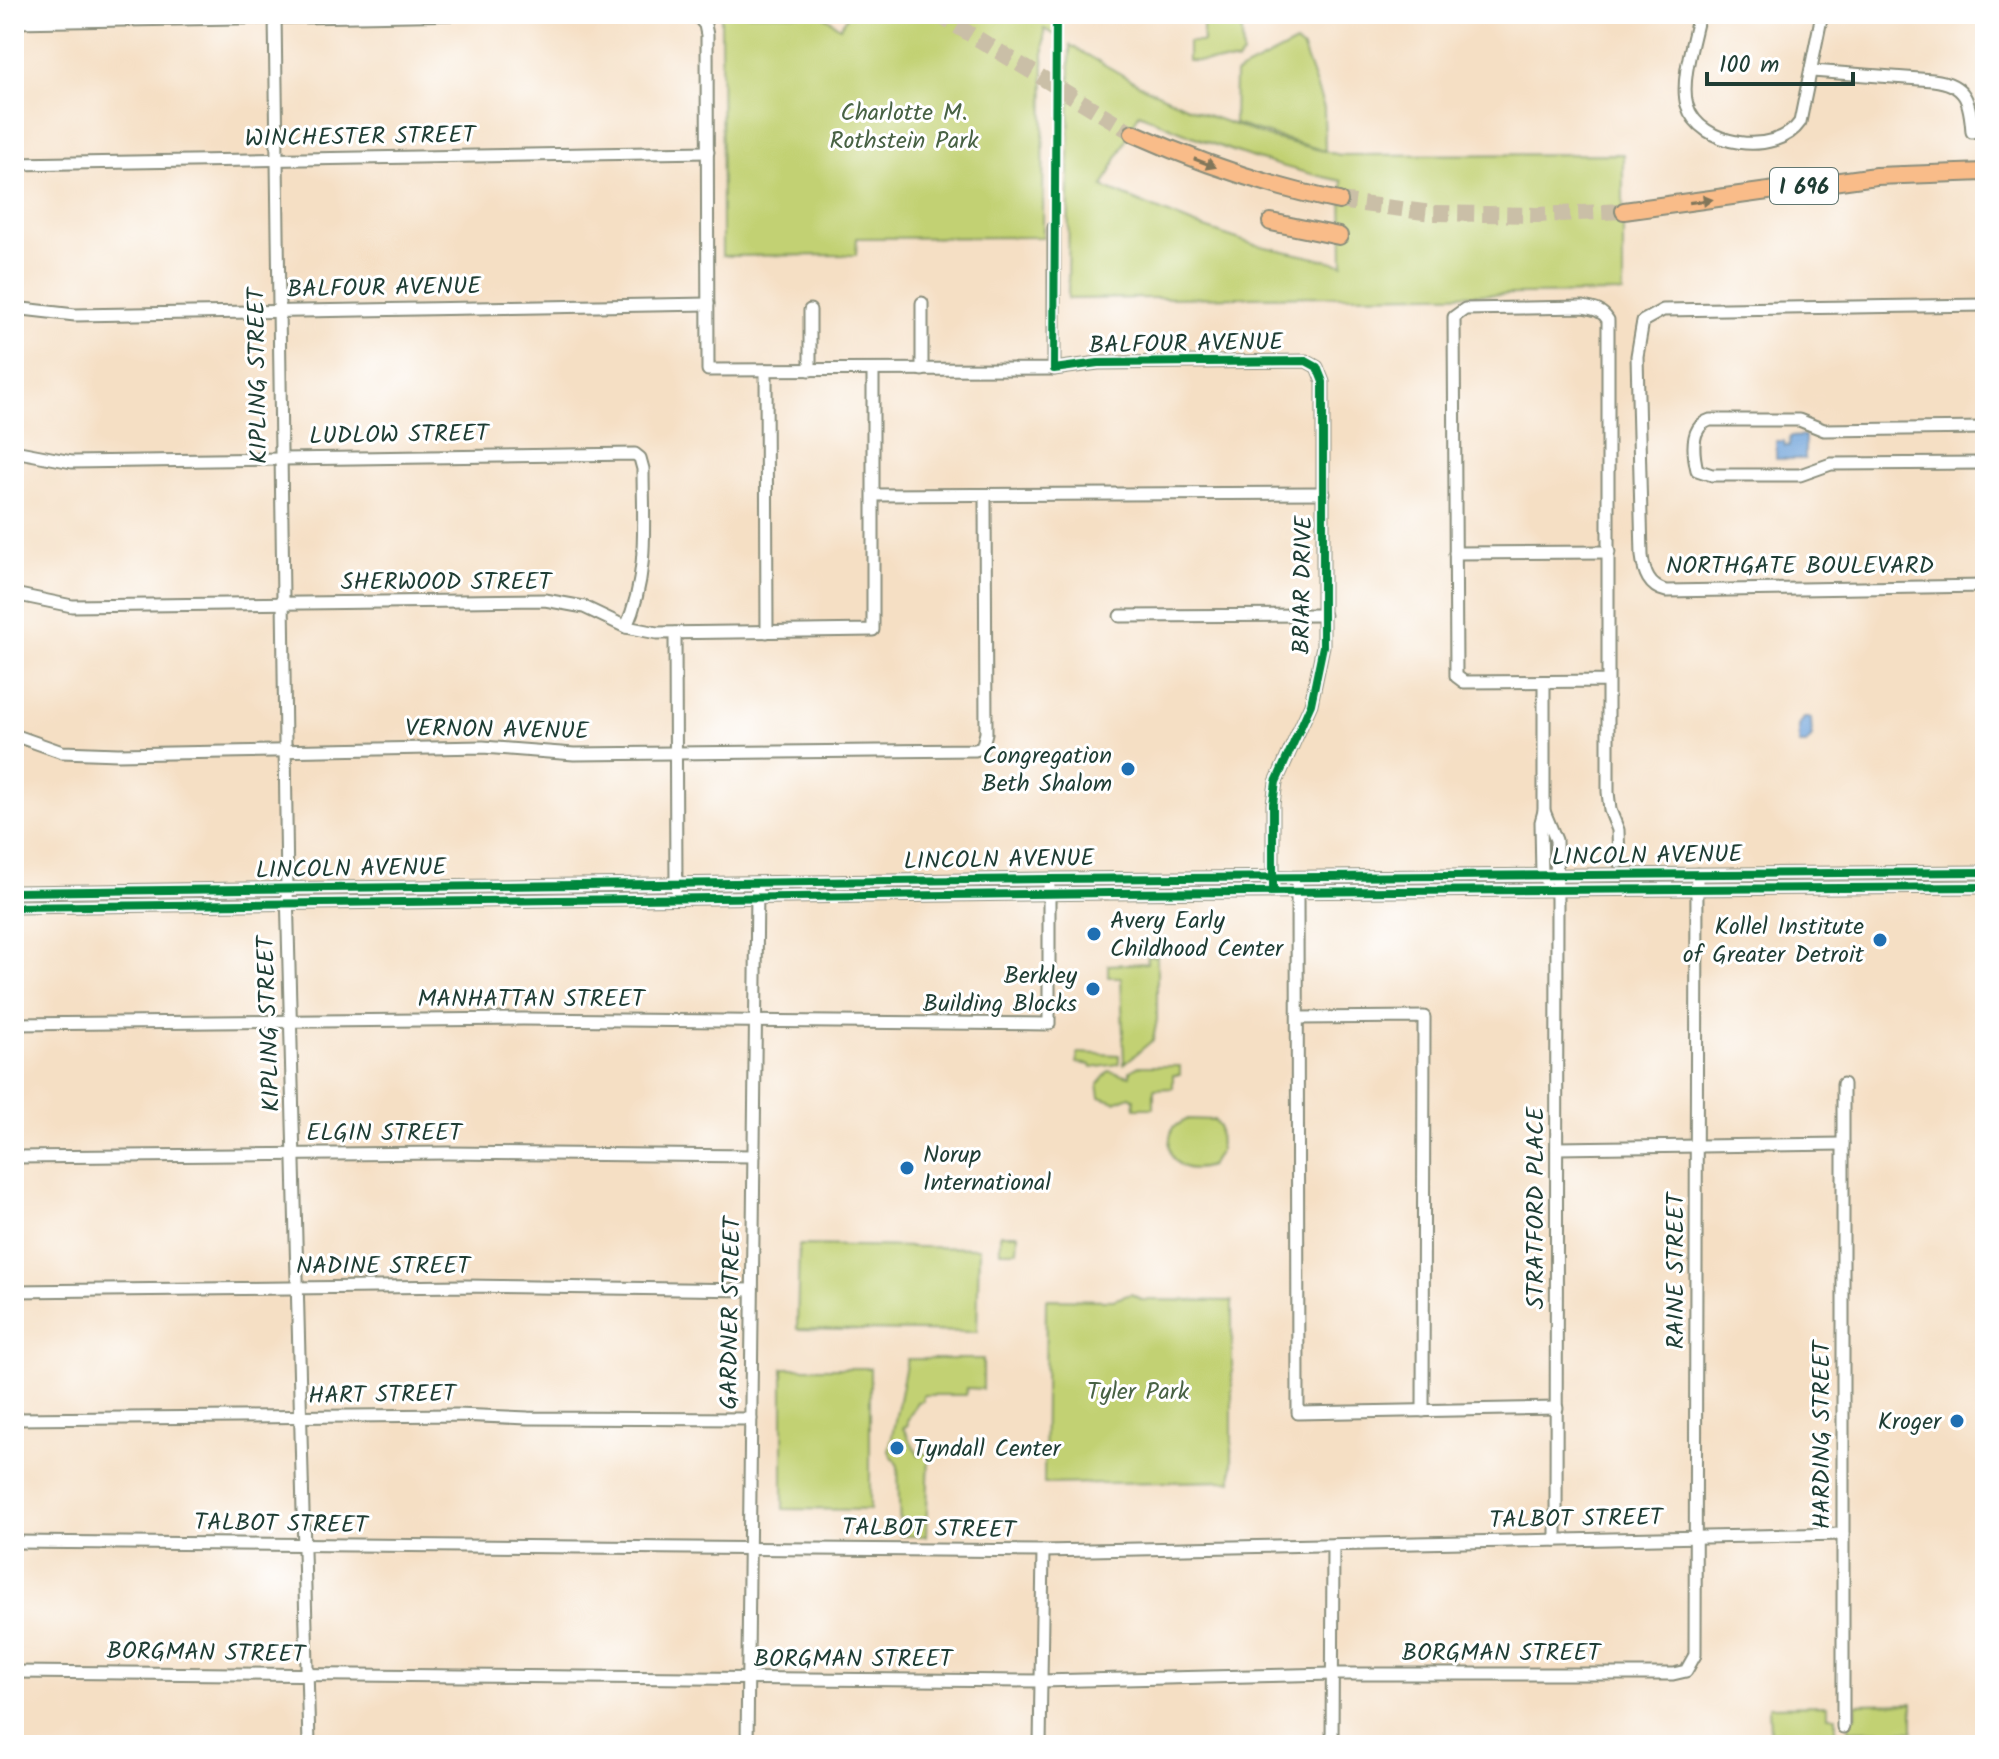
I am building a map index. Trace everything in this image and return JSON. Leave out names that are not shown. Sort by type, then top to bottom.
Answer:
[{"type":"highway","points":[[1133,133],[1233,173],[1339,201]]},
{"type":"highway","name":"I 696","points":[[1624,211],[1876,176],[1985,172]]},
{"type":"highway","points":[[1271,222],[1339,236]]},
{"type":"street","points":[[14,22],[468,14]]},
{"type":"street","points":[[696,14],[705,25],[707,35],[708,304]]},
{"type":"street","points":[[1699,14],[1685,87],[1687,107],[1692,117],[1708,132],[1761,144],[1789,135],[1800,122],[1822,14]]},
{"type":"street","name":"KIPLING STREET","points":[[275,16],[287,904],[309,1745]]},
{"type":"street","points":[[1812,71],[1952,84],[1968,102],[1972,132]]},
{"type":"street","name":"WINCHESTER STREET","points":[[14,164],[708,152]]},
{"type":"street","points":[[1054,227],[1054,369]]},
{"type":"street","points":[[922,303],[922,370]]},
{"type":"street","name":"BALFOUR AVENUE","points":[[14,308],[75,315],[708,304],[708,370],[1054,369],[1098,363],[1260,361],[1306,361],[1317,367]]},
{"type":"street","name":"NORTHGATE BOULEVARD","points":[[1985,305],[1663,310],[1643,321],[1637,356],[1643,567],[1656,589],[1985,586]]},
{"type":"street","points":[[1608,681],[1464,682],[1456,676],[1454,317],[1465,309],[1595,309],[1604,313],[1608,320],[1609,552],[1608,792],[1610,810],[1618,830],[1619,862]]},
{"type":"street","points":[[810,310],[810,370]]},
{"type":"street","name":"BRIAR DRIVE","points":[[1273,892],[1273,793],[1311,704],[1322,655],[1323,382],[1317,367]]},
{"type":"street","points":[[766,370],[767,632]]},
{"type":"street","points":[[873,370],[874,495],[1324,493]]},
{"type":"street","points":[[1985,428],[1824,430],[1799,420],[1710,420],[1702,423],[1695,433],[1697,470],[1712,475],[1800,475],[1831,464],[1985,463]]},
{"type":"street","name":"LUDLOW STREET","points":[[14,451],[72,462],[629,453],[640,458],[643,469],[643,569],[639,592],[626,627]]},
{"type":"street","name":"SHERWOOD STREET","points":[[14,594],[72,606],[545,600],[584,607],[641,631],[873,630],[874,495]]},
{"type":"street","name":"VERNON AVENUE","points":[[14,735],[62,752],[483,747],[574,754],[965,751],[982,748],[986,733],[985,495]]},
{"type":"street","points":[[1455,553],[1609,552]]},
{"type":"street","points":[[1120,616],[1324,615]]},
{"type":"street","points":[[675,633],[676,897]]},
{"type":"street","points":[[1544,682],[1542,876],[1556,891]]},
{"type":"street","name":"STRATFORD PLACE","points":[[1544,811],[1556,840],[1556,1540]]},
{"type":"street","name":"LINCOLN AVENUE","points":[[14,892],[1110,878],[1985,872]]},
{"type":"street","name":"RAINE STREET","points":[[1690,1666],[1695,1655],[1697,1537],[1697,874]]},
{"type":"street","points":[[1226,877],[1226,892]]},
{"type":"street","points":[[1297,877],[1298,1413],[1557,1408]]},
{"type":"street","points":[[1110,878],[1110,893]]},
{"type":"street","points":[[1203,878],[1204,892]]},
{"type":"street","points":[[1049,879],[1049,894]]},
{"type":"street","name":"GARDNER STREET","points":[[747,1745],[757,882]]},
{"type":"street","name":"LINCOLN AVENUE","points":[[14,907],[676,897],[1985,887]]},
{"type":"street","name":"MANHATTAN STREET","points":[[14,1024],[523,1019],[1049,1024],[1049,894]]},
{"type":"street","points":[[1298,1018],[1424,1017],[1423,1411]]},
{"type":"street","name":"HARDING STREET","points":[[1843,1084],[1843,1727]]},
{"type":"street","points":[[1557,1148],[1843,1144]]},
{"type":"street","name":"ELGIN STREET","points":[[14,1157],[448,1153],[754,1156]]},
{"type":"street","name":"NADINE STREET","points":[[14,1291],[465,1286],[752,1290]]},
{"type":"street","name":"HART STREET","points":[[14,1419],[476,1415],[751,1419]]},
{"type":"street","name":"TALBOT STREET","points":[[14,1542],[1043,1551],[1843,1534]]},
{"type":"street","points":[[1332,1745],[1333,1545]]},
{"type":"street","points":[[1040,1745],[1043,1551]]},
{"type":"street","name":"BORGMAN STREET","points":[[14,1672],[1041,1681],[1332,1674],[1673,1674],[1686,1671],[1690,1666]]},
{"type":"green space","name":"Charlotte M. Rothstein Park","points":[[721,14],[821,14],[840,27],[849,14],[1052,14],[1058,36],[1044,29],[1043,237],[857,238],[856,255],[722,256]]},
{"type":"green space","points":[[1203,14],[1241,14],[1243,55],[1237,62],[1188,61],[1188,42],[1203,42]]},
{"type":"green space","points":[[1296,43],[1303,49],[1324,108],[1325,151],[1234,124],[1235,74]]},
{"type":"green space","points":[[1070,45],[1142,86],[1201,113],[1268,137],[1340,155],[1623,154],[1623,293],[1068,299]],"holes":[[[1139,113],[1239,153],[1342,181],[1343,264],[1252,244],[1193,224],[1103,187]]]},
{"type":"green space","points":[[1147,956],[1157,956],[1157,1020],[1153,1040],[1124,1064],[1121,977],[1108,977],[1108,965],[1147,963]]},
{"type":"green space","points":[[1078,1053],[1119,1055],[1119,1064],[1092,1068],[1091,1065],[1077,1063]]},
{"type":"green space","points":[[1139,1066],[1180,1066],[1180,1075],[1173,1075],[1173,1088],[1154,1089],[1154,1108],[1135,1108],[1134,1099],[1130,1096],[1115,1102],[1100,1097],[1098,1084],[1109,1071],[1130,1076],[1130,1071]]},
{"type":"green space","points":[[1188,1119],[1214,1120],[1219,1126],[1220,1151],[1210,1166],[1182,1166],[1172,1155],[1170,1138],[1173,1127]]},
{"type":"green space","points":[[1000,1234],[1018,1234],[1017,1251],[1000,1251]]},
{"type":"green space","points":[[799,1245],[979,1248],[977,1332],[797,1329]]},
{"type":"green space","name":"Tyler Park","points":[[1131,1294],[1142,1300],[1232,1301],[1232,1481],[1044,1484],[1046,1299],[1113,1300]]},
{"type":"green space","points":[[907,1359],[983,1359],[983,1389],[967,1388],[966,1395],[923,1395],[923,1401],[917,1402],[908,1425],[903,1428],[919,1456],[927,1452],[929,1456],[926,1536],[900,1536],[898,1466],[889,1451]]},
{"type":"green space","points":[[783,1368],[870,1368],[870,1510],[783,1509]]},
{"type":"green space","points":[[1913,1703],[1913,1731],[1849,1730],[1849,1716],[1856,1716],[1856,1704]]},
{"type":"green space","points":[[1828,1705],[1828,1716],[1836,1716],[1836,1731],[1770,1732],[1769,1706]]},
{"type":"water","points":[[1805,436],[1805,459],[1776,459],[1776,441],[1784,441],[1785,446],[1789,446],[1790,437]]},
{"type":"water","points":[[1804,718],[1811,718],[1812,737],[1806,744],[1799,744],[1799,725]]},
{"type":"tunnel","points":[[937,14],[1133,133]]},
{"type":"tunnel","points":[[1339,201],[1432,213],[1537,215],[1624,211]]},
{"type":"cycle path","points":[[1056,14],[1054,369],[1098,363],[1306,361],[1317,367],[1323,382],[1323,646],[1311,704],[1276,782],[1273,888]]},
{"type":"cycle path","points":[[14,892],[1049,879],[1985,872]]},
{"type":"cycle path","points":[[14,907],[1110,893],[1985,887]]},
{"type":"place","name":"Congregation Beth Shalom","points":[[1128,769]]},
{"type":"place","name":"Avery Early Childhood Center","points":[[1094,934]]},
{"type":"place","name":"Kollel Institute of Greater Detroit","points":[[1880,940]]},
{"type":"place","name":"Berkley Building Blocks","points":[[1093,989]]},
{"type":"place","name":"Norup International","points":[[907,1168]]},
{"type":"place","name":"Kroger","points":[[1957,1421]]},
{"type":"place","name":"Tyndall Center","points":[[897,1448]]}]
